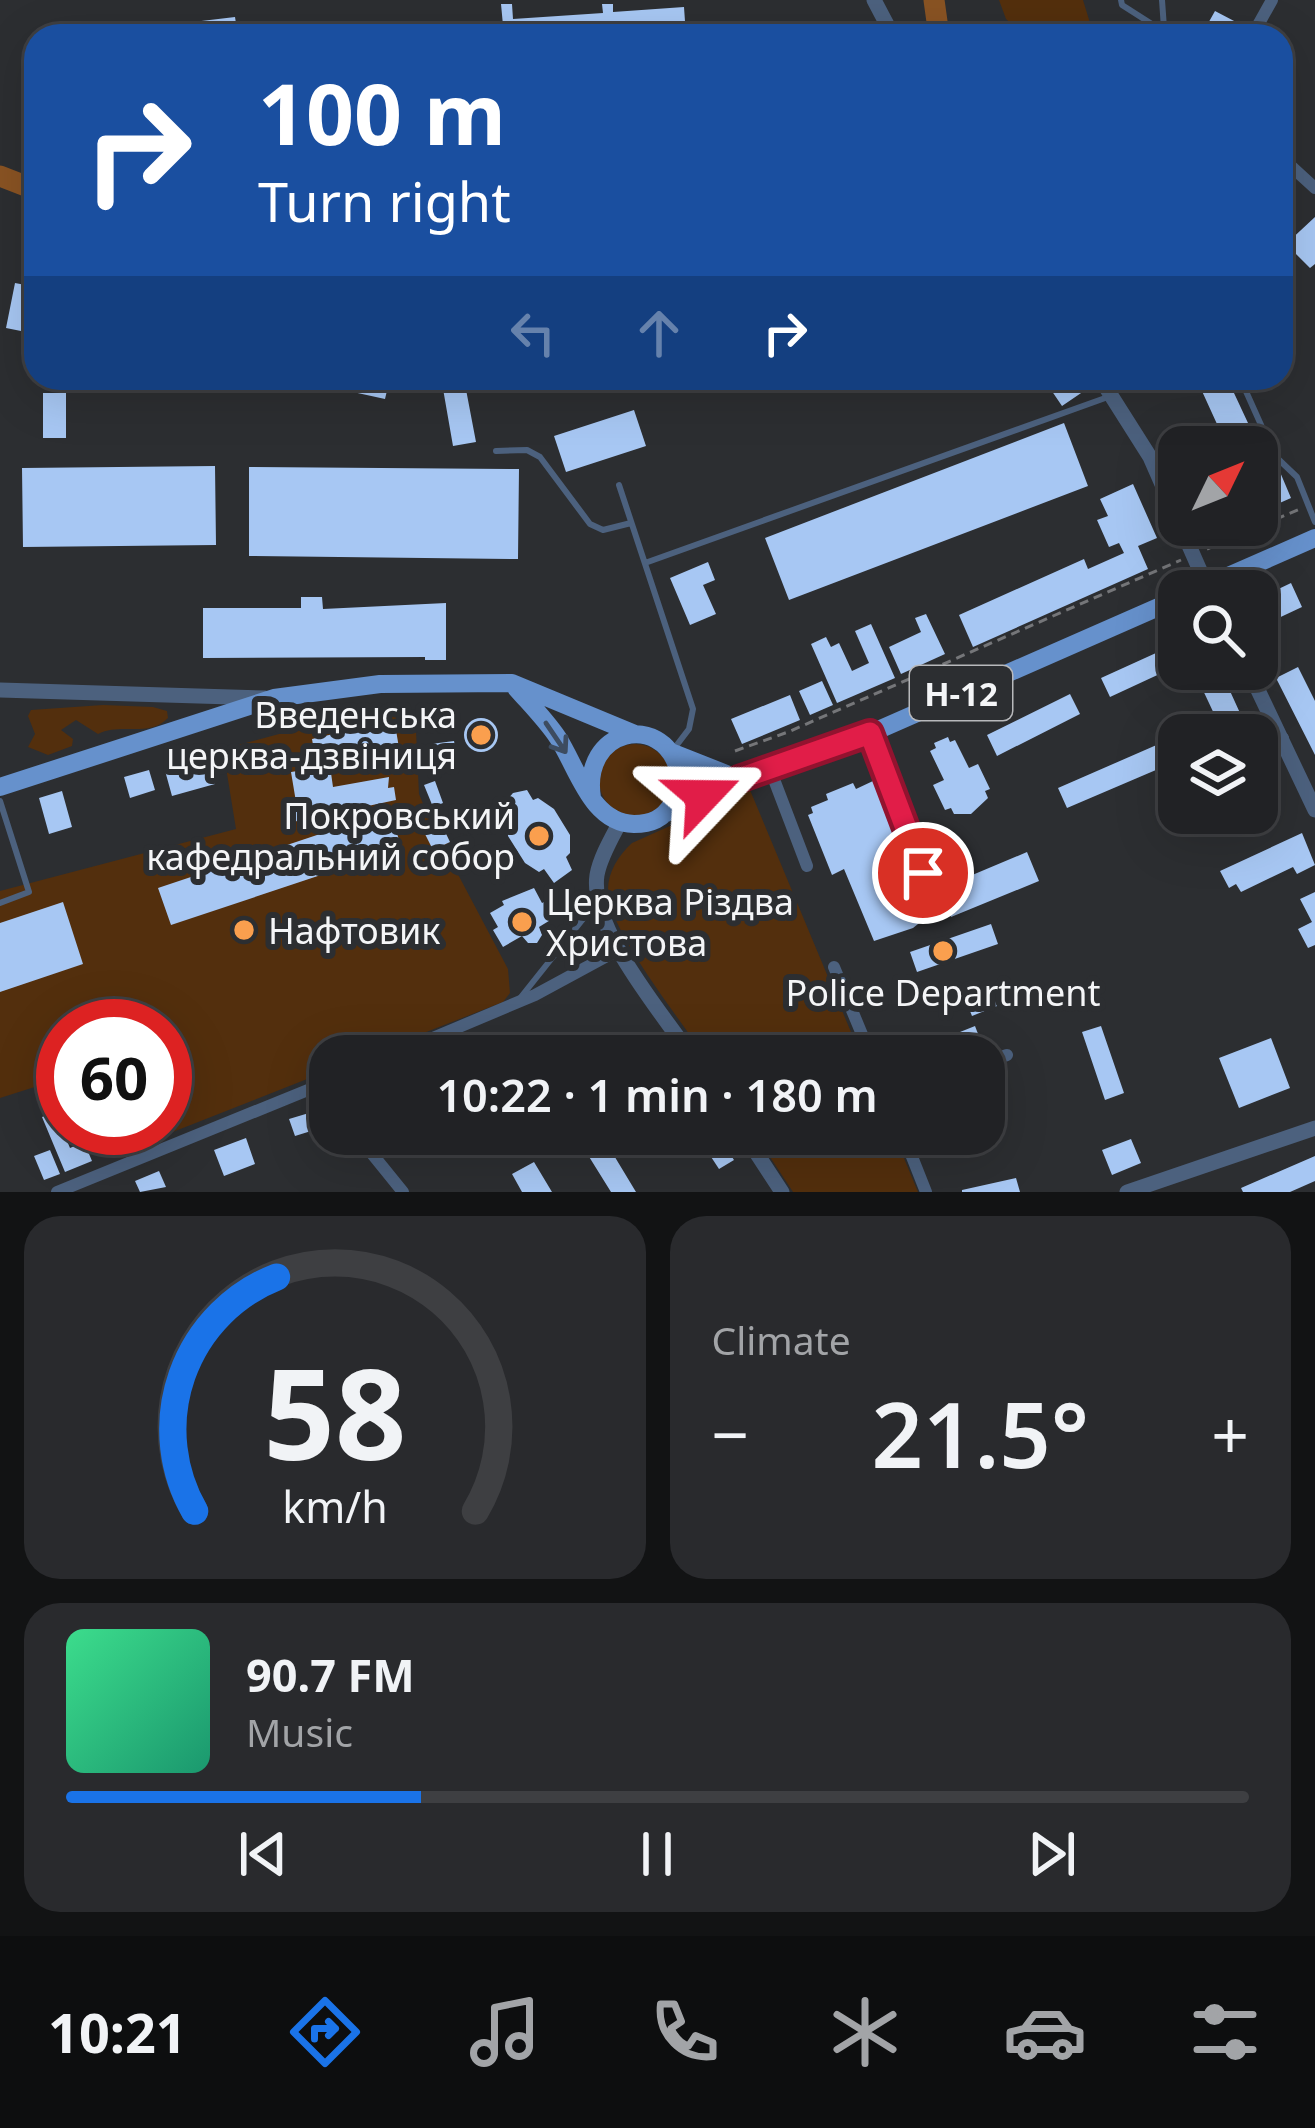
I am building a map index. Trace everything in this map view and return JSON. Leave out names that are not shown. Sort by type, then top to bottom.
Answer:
[{"type":"main road","points":[[1245,570],[1315,538]]},
{"type":"main road","name":"Н-12","points":[[620,824],[649,824],[739,779],[870,733],[1158,607]]},
{"type":"main road","points":[[0,787],[274,698],[380,683],[512,683],[655,739],[671,752],[739,779]]},
{"type":"main road","points":[[512,683],[556,735],[603,814],[620,824]]},
{"type":"main road","points":[[592,798],[588,776],[596,754],[613,739],[635,734]]},
{"type":"main road","points":[[666,813],[678,795],[680,773],[671,752]]},
{"type":"street","points":[[1108,390],[1158,475]]},
{"type":"street","points":[[1189,546],[1197,570]]},
{"type":"street","points":[[0,689],[274,698]]},
{"type":"street","points":[[1259,690],[1315,810]]},
{"type":"street","points":[[870,733],[934,903]]},
{"type":"street","points":[[1278,740],[1283,738]]},
{"type":"street","points":[[770,769],[807,866]]},
{"type":"street","points":[[620,824],[597,874],[597,901],[620,949],[677,1035]]},
{"type":"street","points":[[441,1035],[516,1004],[620,949]]},
{"type":"street","points":[[834,967],[862,1035]]},
{"type":"street","points":[[57,1192],[309,1094]]},
{"type":"street","points":[[1127,1192],[1315,1128]]},
{"type":"street","points":[[373,1155],[403,1192]]},
{"type":"street","points":[[757,1155],[782,1192]]},
{"type":"street","points":[[911,1155],[926,1192]]},
{"type":"lane","points":[[1120,0],[1151,24]]},
{"type":"lane","points":[[1245,390],[1275,456],[1297,477],[1315,522]]},
{"type":"lane","points":[[645,563],[1111,395]]},
{"type":"lane","points":[[496,451],[527,450],[541,457],[590,524],[603,530],[631,523]]},
{"type":"lane","points":[[619,484],[693,709],[689,729],[671,752]]},
{"type":"lane","points":[[0,801],[29,892],[0,903]]},
{"type":"lane","points":[[516,1004],[597,901]]},
{"type":"path","points":[[735,752],[1308,505]]},
{"type":"shaded area","points":[[999,0],[1083,0],[1090,24],[1012,24]]},
{"type":"shaded area","points":[[153,707],[167,711],[168,718],[144,729],[98,734],[76,720],[61,730],[73,739],[72,746],[48,755],[28,747],[35,734],[28,716],[31,710]]},
{"type":"shaded area","name":"Нафтовик","points":[[415,710],[419,794],[431,823],[439,819],[450,842],[443,846],[508,969],[510,993],[503,1002],[419,1035],[309,1035],[309,1078],[192,1124],[192,999],[36,999],[36,1087],[0,1098],[0,891],[236,829],[223,749],[309,726]]},
{"type":"shaded area","points":[[635,744],[661,754],[671,780],[661,806],[635,816],[609,806],[599,780],[609,754]]},
{"type":"shaded area","points":[[750,790],[852,1035],[690,1035],[633,953],[612,910],[609,879],[632,843]]},
{"type":"shaded area","points":[[769,1155],[903,1155],[918,1192],[793,1192]]},
{"type":"building","points":[[501,4],[512,4],[513,19],[603,13],[602,4],[613,4],[613,12],[684,7],[685,24],[503,24]]},
{"type":"building","points":[[1215,11],[1236,22],[1235,24],[1208,24]]},
{"type":"building","points":[[235,17],[236,24],[193,24]]},
{"type":"building","points":[[1315,217],[1315,264],[1310,268],[1293,251],[1293,237]]},
{"type":"building","points":[[15,283],[24,285],[24,332],[6,328]]},
{"type":"building","points":[[344,390],[387,390],[385,399]]},
{"type":"building","points":[[443,390],[466,390],[476,442],[453,446]]},
{"type":"building","points":[[1051,390],[1086,390],[1062,406]]},
{"type":"building","points":[[1201,390],[1233,390],[1248,423],[1218,426]]},
{"type":"building","points":[[43,393],[66,393],[66,438],[43,438]]},
{"type":"building","points":[[634,410],[646,446],[566,472],[554,436]]},
{"type":"building","points":[[1064,423],[1088,486],[789,600],[765,538]]},
{"type":"building","points":[[215,466],[216,545],[23,547],[22,468]]},
{"type":"building","points":[[249,467],[519,469],[518,559],[249,556]]},
{"type":"building","points":[[1278,473],[1291,498],[1278,504]]},
{"type":"building","points":[[1133,484],[1157,538],[1138,546],[1148,569],[973,647],[959,615],[1084,559],[1088,569],[1124,553],[1119,543],[1109,547],[1097,520],[1108,516],[1100,499]]},
{"type":"building","points":[[708,562],[715,580],[703,585],[716,614],[690,625],[670,578]]},
{"type":"building","points":[[1291,583],[1302,607],[1278,618],[1278,589]]},
{"type":"building","points":[[301,597],[322,597],[323,609],[446,603],[446,660],[203,658],[203,608],[301,608]]},
{"type":"building","points":[[926,614],[945,654],[901,674],[889,647],[921,632],[915,618]]},
{"type":"building","points":[[871,624],[895,678],[837,703],[811,644],[826,637],[831,647],[839,643],[852,671],[869,663],[855,631]]},
{"type":"building","points":[[1158,652],[1158,675],[1110,697],[1101,678]]},
{"type":"building","points":[[1298,667],[1315,701],[1315,755],[1278,682],[1278,677]]},
{"type":"building","points":[[822,681],[833,705],[810,715],[799,691]]},
{"type":"building","points":[[1203,690],[1230,690],[1240,714],[1214,714]]},
{"type":"building","points":[[1070,694],[1080,714],[997,756],[987,735]]},
{"type":"building","points":[[790,695],[800,720],[742,744],[731,719]]},
{"type":"building","name":"Введенська церква-дзвіниця","points":[[481,718],[493,723],[498,735],[493,747],[481,752],[469,747],[464,735],[469,723]]},
{"type":"building","name":"Нафтовик","points":[[395,724],[400,754],[330,766],[333,787],[389,777],[388,788],[394,787],[396,800],[288,823],[285,804],[296,802],[291,772],[317,768],[312,739]]},
{"type":"building","points":[[948,737],[950,742],[955,740],[969,768],[978,764],[990,789],[985,791],[988,798],[971,814],[945,810],[933,785],[944,780],[930,751],[936,748],[934,743]]},
{"type":"building","points":[[454,741],[458,761],[434,764],[431,744]]},
{"type":"building","points":[[1158,744],[1158,769],[1067,808],[1058,788]]},
{"type":"building","points":[[207,755],[215,784],[172,796],[164,767]]},
{"type":"building","points":[[149,770],[155,790],[130,798],[124,777]]},
{"type":"building","points":[[435,781],[443,803],[433,807],[424,785]]},
{"type":"building","points":[[873,781],[876,787],[883,785],[908,846],[894,852],[923,920],[874,941],[844,869],[832,875],[808,815],[813,813],[811,807],[828,800],[826,794]]},
{"type":"building","name":"Покровський кафедральний собор","points":[[527,790],[533,800],[538,798],[554,809],[570,835],[566,857],[572,870],[554,883],[544,869],[539,872],[525,863],[508,836],[511,813],[505,802],[513,793]]},
{"type":"building","points":[[62,791],[72,827],[49,834],[39,798]]},
{"type":"building","points":[[389,811],[402,848],[171,925],[158,888]]},
{"type":"building","points":[[439,819],[450,842],[433,850],[422,828]]},
{"type":"building","points":[[1302,833],[1315,865],[1297,874],[1293,867],[1241,892],[1236,884],[1229,888],[1220,871]]},
{"type":"building","points":[[1027,852],[1039,881],[951,917],[939,889]]},
{"type":"building","name":"Церква Різдва Христова","points":[[534,888],[557,916],[539,927],[542,935],[537,943],[528,943],[522,936],[503,947],[490,913],[504,905],[502,901]]},
{"type":"building","points":[[1315,892],[1315,945],[1308,948],[1298,929],[1312,922],[1300,899]]},
{"type":"building","points":[[63,902],[83,964],[0,992],[0,923]]},
{"type":"building","points":[[991,924],[998,944],[917,972],[910,952]]},
{"type":"building","points":[[991,991],[997,1006],[972,1016],[966,1001]]},
{"type":"building","points":[[975,1026],[978,1035],[955,1035]]},
{"type":"building","points":[[1101,1026],[1124,1093],[1105,1100],[1082,1032]]},
{"type":"building","points":[[1271,1038],[1290,1088],[1239,1108],[1219,1058]]},
{"type":"building","points":[[309,1113],[309,1132],[295,1136],[289,1119]]},
{"type":"building","points":[[246,1138],[255,1164],[224,1176],[214,1150]]},
{"type":"building","points":[[1131,1139],[1141,1163],[1112,1175],[1102,1150]]},
{"type":"building","points":[[52,1155],[60,1174],[44,1180],[34,1156]]},
{"type":"building","points":[[58,1155],[89,1155],[92,1161],[65,1172]]},
{"type":"building","points":[[588,1155],[614,1155],[636,1192],[611,1192]]},
{"type":"building","points":[[710,1155],[731,1155],[734,1160],[719,1169]]},
{"type":"building","points":[[1315,1156],[1315,1181],[1290,1192],[1243,1192],[1241,1188]]},
{"type":"building","points":[[534,1162],[552,1192],[522,1192],[512,1174]]},
{"type":"building","points":[[159,1171],[166,1187],[140,1192],[135,1181]]},
{"type":"building","points":[[1016,1178],[1020,1192],[962,1192],[962,1190]]},
{"type":"waterway","points":[[934,0],[937,24]]},
{"type":"waterway","points":[[0,176],[24,185]]},
{"type":"place","name":"Введенська церква-дзвіниця","points":[[481,735]]},
{"type":"place","name":"Покровський кафедральний собор","points":[[539,836]]},
{"type":"place","name":"Церква Різдва Христова","points":[[522,922]]},
{"type":"place","name":"Нафтовик","points":[[244,930]]},
{"type":"place","name":"Police Department","points":[[943,951]]},
{"type":"route","points":[[703,796],[870,733],[923,873]]}]
